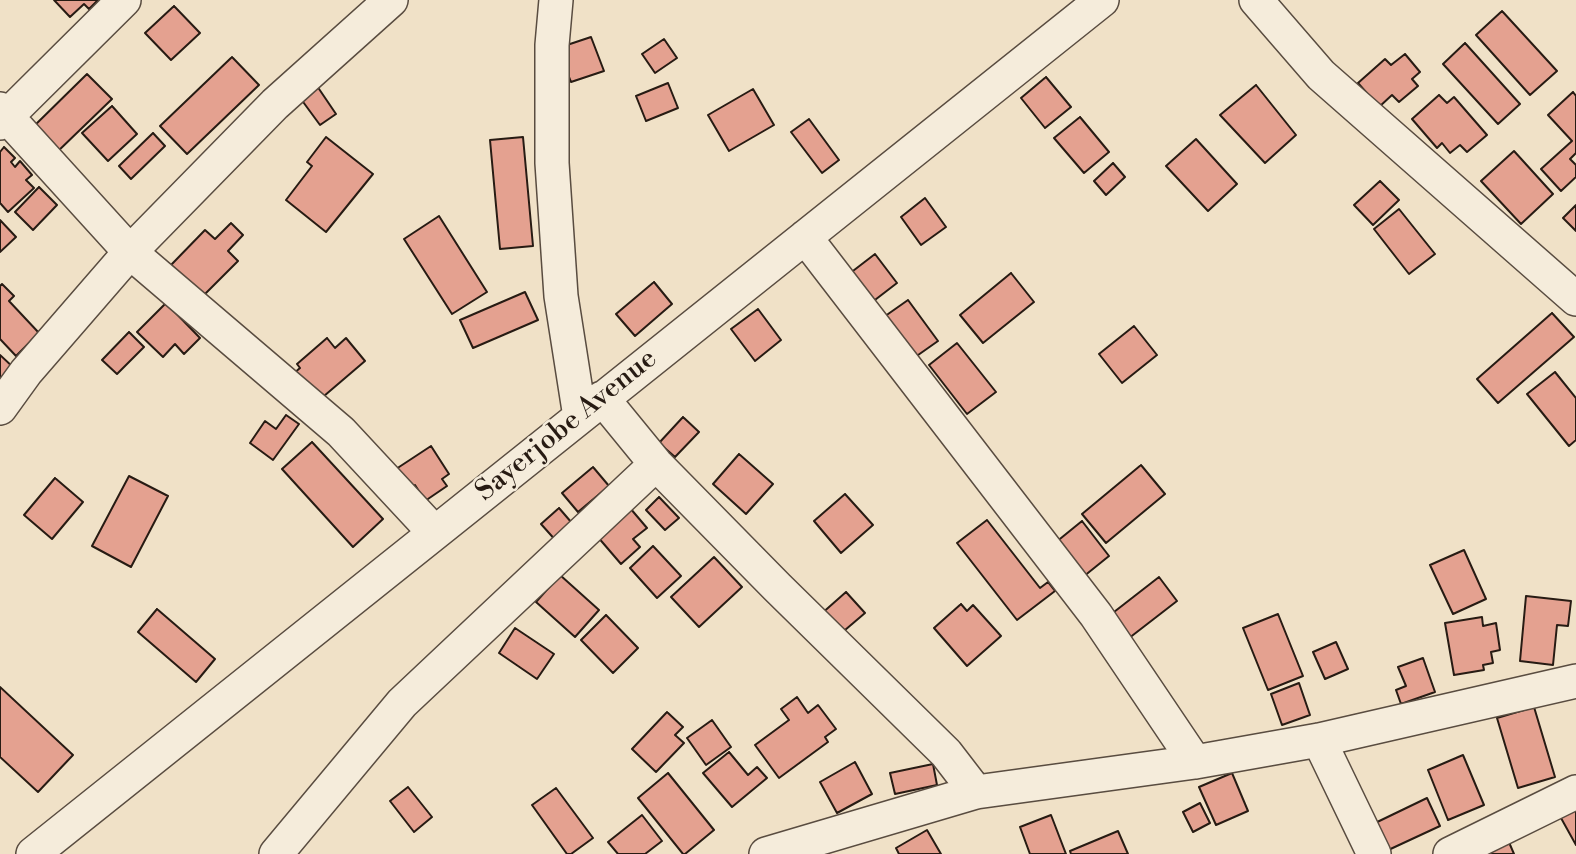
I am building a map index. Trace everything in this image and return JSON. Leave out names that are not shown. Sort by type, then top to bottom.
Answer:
[{"type":"street","points":[[124,0],[2,116],[130,252],[341,432],[434,532]]},
{"type":"street","points":[[0,408],[26,373],[130,252],[275,104],[391,0]]},
{"type":"street","points":[[556,0],[552,45],[552,163],[561,296],[591,407],[656,464],[946,753],[976,792]]},
{"type":"street","name":"Sayerjobe Avenue","points":[[33,854],[1102,0]]},
{"type":"street","points":[[1256,0],[1321,75],[1576,299]]},
{"type":"street","points":[[805,237],[1096,614],[1195,762]]},
{"type":"street","points":[[276,854],[402,704],[656,464]]},
{"type":"street","points":[[766,854],[976,792],[1195,762],[1319,740],[1576,681]]},
{"type":"street","points":[[1319,740],[1374,854]]},
{"type":"street","points":[[1450,854],[1576,792]]},
{"type":"building","points":[[54,0],[98,0],[89,9],[84,4],[70,17]]},
{"type":"building","points":[[174,6],[200,33],[171,60],[145,33]]},
{"type":"building","points":[[1502,11],[1557,71],[1530,95],[1476,35]]},
{"type":"building","points":[[591,37],[604,71],[571,82],[558,48]]},
{"type":"building","points":[[664,39],[677,58],[655,73],[642,54]]},
{"type":"building","points":[[1465,43],[1520,104],[1498,124],[1443,64]]},
{"type":"building","points":[[1405,54],[1420,72],[1412,79],[1418,86],[1399,102],[1392,95],[1379,107],[1358,83],[1385,59],[1391,65]]},
{"type":"building","points":[[232,57],[259,85],[187,154],[160,126]]},
{"type":"building","points":[[87,74],[112,99],[54,155],[30,130]]},
{"type":"building","points":[[1046,77],[1071,107],[1045,128],[1021,98]]},
{"type":"building","points":[[315,83],[336,114],[320,125],[298,95]]},
{"type":"building","points":[[668,83],[678,108],[646,121],[636,96]]},
{"type":"building","points":[[1256,85],[1296,135],[1265,163],[1220,115]]},
{"type":"building","points":[[753,89],[774,125],[729,151],[708,115]]},
{"type":"building","points":[[1573,92],[1576,96],[1576,153],[1570,159],[1576,165],[1576,177],[1561,191],[1541,169],[1572,141],[1548,115]]},
{"type":"building","points":[[1439,95],[1447,103],[1454,97],[1487,135],[1467,152],[1460,145],[1450,153],[1442,143],[1437,148],[1412,119]]},
{"type":"building","points":[[112,106],[137,134],[108,161],[82,133]]},
{"type":"building","points":[[1080,117],[1109,152],[1084,173],[1054,138]]},
{"type":"building","points":[[809,119],[839,160],[822,173],[791,132]]},
{"type":"building","points":[[153,133],[165,146],[131,179],[119,166]]},
{"type":"building","points":[[326,137],[373,174],[326,232],[286,200],[312,166],[307,162]]},
{"type":"building","points":[[523,137],[533,246],[500,249],[490,140]]},
{"type":"building","points":[[1196,139],[1237,184],[1208,211],[1166,166]]},
{"type":"building","points":[[4,147],[15,158],[11,162],[15,167],[20,161],[32,175],[26,180],[34,188],[8,212],[0,203],[0,152]]},
{"type":"building","points":[[1514,151],[1553,194],[1521,224],[1481,181]]},
{"type":"building","points":[[1113,163],[1125,177],[1106,195],[1094,181]]},
{"type":"building","points":[[1380,181],[1399,200],[1373,225],[1354,205]]},
{"type":"building","points":[[39,187],[57,205],[33,230],[15,212]]},
{"type":"building","points":[[925,198],[946,227],[921,245],[901,217]]},
{"type":"building","points":[[1576,205],[1576,231],[1563,218]]},
{"type":"building","points":[[1399,209],[1435,254],[1409,274],[1374,229]]},
{"type":"building","points":[[439,216],[487,292],[452,314],[404,239]]},
{"type":"building","points":[[0,220],[16,237],[0,252]]},
{"type":"building","points":[[231,223],[243,235],[228,251],[238,261],[203,296],[171,265],[205,230],[215,239]]},
{"type":"building","points":[[875,254],[897,283],[871,303],[849,274]]},
{"type":"building","points":[[1011,273],[1034,302],[983,343],[960,315]]},
{"type":"building","points":[[654,282],[672,304],[635,336],[616,314]]},
{"type":"building","points":[[2,284],[14,296],[9,301],[39,333],[16,356],[0,339]]},
{"type":"building","points":[[525,292],[538,320],[473,348],[460,320]]},
{"type":"building","points":[[908,300],[938,341],[911,360],[881,319]]},
{"type":"building","points":[[166,303],[200,338],[184,354],[175,344],[163,357],[137,332]]},
{"type":"building","points":[[758,309],[781,340],[755,361],[731,329]]},
{"type":"building","points":[[1552,313],[1574,337],[1498,403],[1477,379]]},
{"type":"building","points":[[1134,326],[1157,355],[1122,383],[1099,354]]},
{"type":"building","points":[[129,332],[144,347],[117,374],[102,360]]},
{"type":"building","points":[[327,338],[335,348],[346,338],[365,361],[317,402],[293,374],[300,368],[297,364]]},
{"type":"building","points":[[957,343],[996,392],[967,414],[929,365]]},
{"type":"building","points":[[0,355],[15,369],[0,387]]},
{"type":"building","points":[[1555,372],[1576,398],[1576,440],[1569,446],[1527,394]]},
{"type":"building","points":[[286,415],[299,424],[273,460],[250,443],[265,421],[276,429]]},
{"type":"building","points":[[683,417],[699,432],[675,457],[659,443]]},
{"type":"building","points":[[312,442],[383,519],[353,547],[282,469]]},
{"type":"building","points":[[431,446],[449,474],[442,479],[447,486],[425,501],[415,485],[406,491],[393,471]]},
{"type":"building","points":[[739,454],[773,484],[746,514],[713,484]]},
{"type":"building","points":[[1141,465],[1165,494],[1106,543],[1082,514]]},
{"type":"building","points":[[593,467],[609,486],[578,512],[562,493]]},
{"type":"building","points":[[129,476],[168,496],[131,567],[92,546]]},
{"type":"building","points":[[55,478],[83,502],[52,539],[24,515]]},
{"type":"building","points":[[845,494],[873,525],[841,553],[814,521]]},
{"type":"building","points":[[659,497],[679,518],[665,530],[646,510]]},
{"type":"building","points":[[559,508],[584,537],[566,552],[541,524]]},
{"type":"building","points":[[630,508],[647,528],[633,539],[640,547],[621,564],[597,536]]},
{"type":"building","points":[[987,520],[1040,588],[1048,582],[1055,591],[1017,620],[957,543]]},
{"type":"building","points":[[1082,521],[1109,556],[1078,581],[1050,547]]},
{"type":"building","points":[[653,546],[681,576],[657,598],[630,568]]},
{"type":"building","points":[[1464,550],[1486,599],[1453,614],[1430,565]]},
{"type":"building","points":[[714,557],[742,587],[699,627],[671,597]]},
{"type":"building","points":[[560,575],[599,610],[575,637],[536,602]]},
{"type":"building","points":[[1159,577],[1177,601],[1124,642],[1105,619]]},
{"type":"building","points":[[846,592],[865,613],[838,636],[820,615]]},
{"type":"building","points":[[1526,596],[1571,601],[1568,626],[1557,625],[1553,665],[1520,661]]},
{"type":"building","points":[[961,604],[967,611],[973,605],[1001,636],[967,666],[934,628]]},
{"type":"building","points":[[157,609],[215,659],[196,682],[138,632]]},
{"type":"building","points":[[1278,614],[1303,676],[1268,690],[1243,628]]},
{"type":"building","points":[[606,615],[638,648],[613,673],[581,640]]},
{"type":"building","points":[[1482,617],[1483,626],[1496,623],[1500,650],[1491,652],[1493,663],[1483,665],[1484,670],[1454,675],[1445,623]]},
{"type":"building","points":[[515,628],[554,654],[537,679],[499,653]]},
{"type":"building","points":[[1336,642],[1348,669],[1325,679],[1313,652]]},
{"type":"building","points":[[1423,658],[1435,692],[1401,704],[1396,690],[1406,686],[1398,667]]},
{"type":"building","points":[[1299,683],[1310,715],[1282,725],[1271,694]]},
{"type":"building","points":[[0,687],[73,755],[38,792],[0,757]]},
{"type":"building","points":[[797,697],[808,713],[818,705],[836,729],[825,737],[828,742],[779,778],[755,745],[789,720],[781,709]]},
{"type":"building","points":[[1534,707],[1555,777],[1518,788],[1497,718]]},
{"type":"building","points":[[667,712],[683,727],[675,735],[684,743],[656,772],[632,749]]},
{"type":"building","points":[[712,720],[731,747],[706,765],[687,738]]},
{"type":"building","points":[[729,752],[748,775],[757,767],[767,778],[732,807],[703,773]]},
{"type":"building","points":[[1463,755],[1484,805],[1448,820],[1428,770]]},
{"type":"building","points":[[855,762],[872,794],[837,813],[820,782]]},
{"type":"building","points":[[933,764],[937,785],[895,794],[890,773]]},
{"type":"building","points":[[668,773],[714,830],[685,854],[638,798]]},
{"type":"building","points":[[1232,773],[1248,811],[1216,825],[1199,787]]},
{"type":"building","points":[[408,787],[432,817],[414,832],[390,801]]},
{"type":"building","points":[[556,788],[593,838],[571,854],[567,854],[532,805]]},
{"type":"building","points":[[1427,798],[1440,826],[1384,852],[1371,825]]},
{"type":"building","points":[[1576,798],[1576,845],[1556,809]]},
{"type":"building","points":[[1200,803],[1210,823],[1193,832],[1183,812]]},
{"type":"building","points":[[642,815],[662,841],[645,854],[618,854],[608,842]]},
{"type":"building","points":[[1051,815],[1066,854],[1030,854],[1020,827]]},
{"type":"building","points":[[927,830],[941,854],[899,854],[896,848]]},
{"type":"building","points":[[1118,831],[1128,854],[1071,854],[1070,851]]},
{"type":"building","points":[[1505,833],[1514,854],[1472,854]]}]
